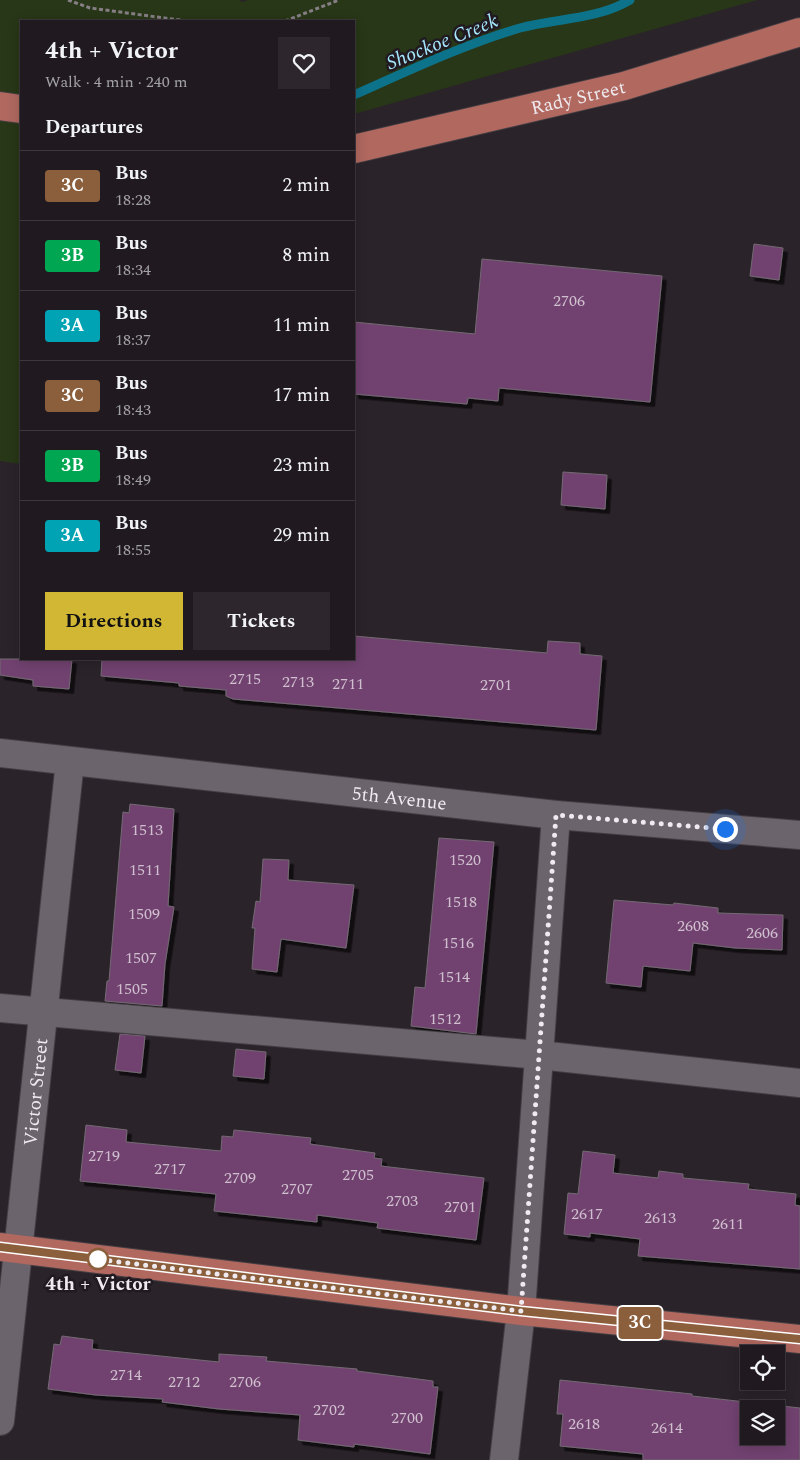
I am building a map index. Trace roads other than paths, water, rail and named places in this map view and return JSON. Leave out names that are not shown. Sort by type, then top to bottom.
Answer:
[{"type":"main road","name":"Rady Street","points":[[355,149],[624,86],[800,32]]},
{"type":"main road","points":[[0,106],[20,109]]},
{"type":"main road","points":[[9,1248],[521,1311],[800,1339]]},
{"type":"street","name":"5th Avenue","points":[[0,753],[556,815],[800,835]]},
{"type":"street","name":"Victor Street","points":[[0,1422],[9,1248],[42,1011],[70,761]]},
{"type":"street","points":[[504,1460],[521,1311],[556,815]]},
{"type":"street","points":[[0,1008],[539,1055],[800,1083]]},
{"type":"waterway","name":"Shockoe Creek","points":[[355,95],[478,42],[520,28],[590,15],[617,7],[630,0]]},
{"type":"place","name":"4th + Victor","points":[[98,1259]]}]
